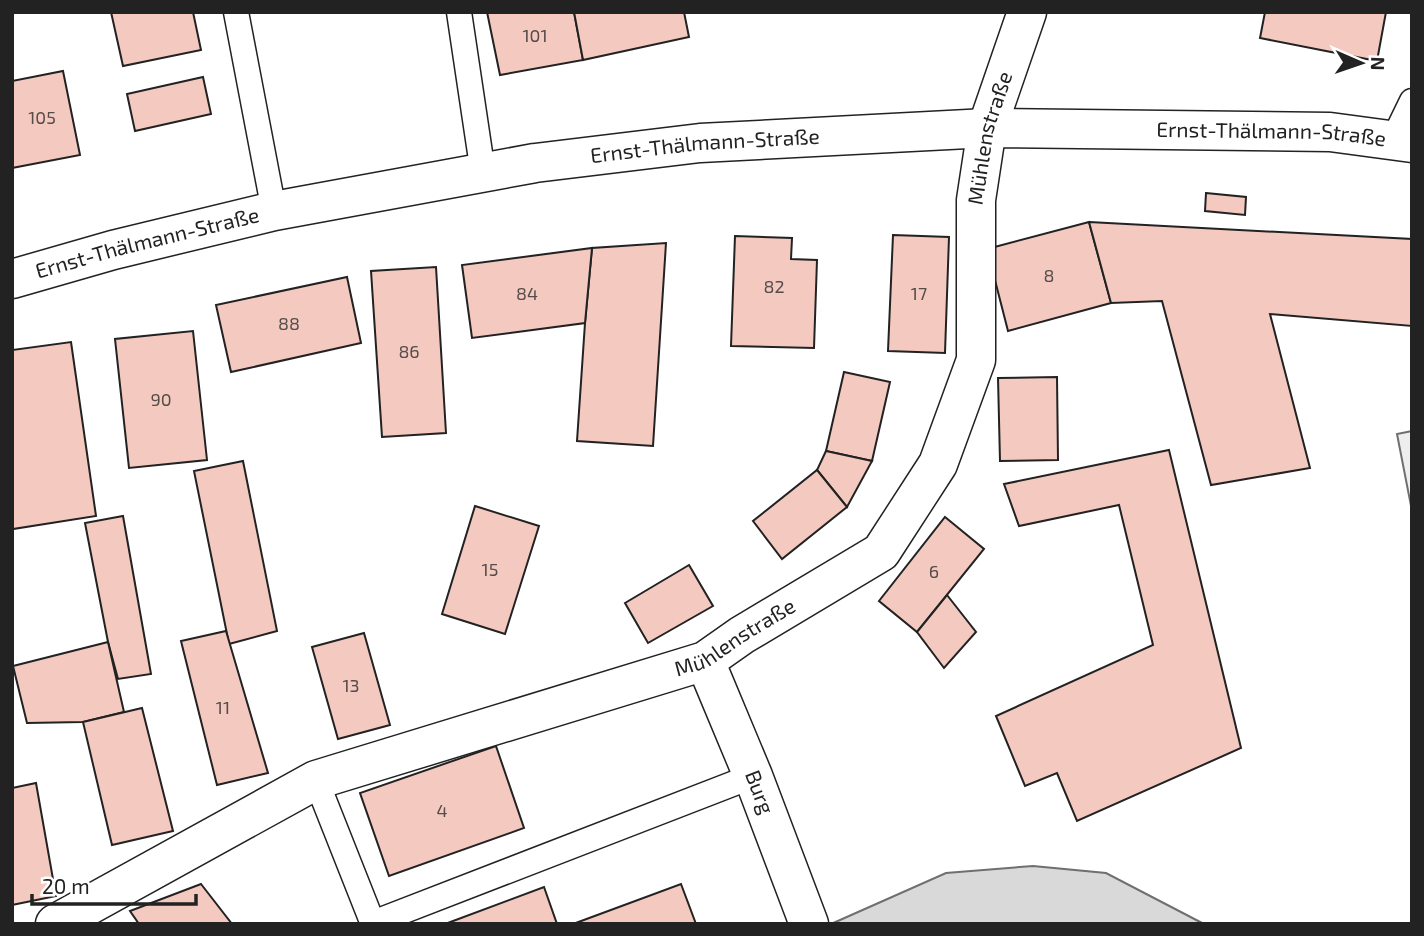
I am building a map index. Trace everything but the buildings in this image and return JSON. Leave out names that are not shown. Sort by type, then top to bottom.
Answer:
[{"type":"street","name":"Mühlenstraße","points":[[55,924],[316,780],[705,661],[881,552],[938,464],[976,360],[976,200],[987,128],[1027,12]]},
{"type":"street","name":"Ernst-Thälmann-Straße","points":[[12,279],[113,250],[274,211],[535,163],[699,143],[987,128],[1330,132],[1402,142]]},
{"type":"street","name":"Burg","points":[[705,661],[753,776],[809,924]]},
{"type":"lane","points":[[236,12],[274,211]]},
{"type":"lane","points":[[459,12],[483,173]]},
{"type":"lane","points":[[1402,142],[1412,101]]},
{"type":"lane","points":[[316,780],[373,924],[753,776]]},
{"type":"shaded area","points":[[1412,431],[1412,511],[1397,434]]},
{"type":"shaded area","points":[[1033,866],[1106,873],[1204,924],[831,924],[946,873]]}]
